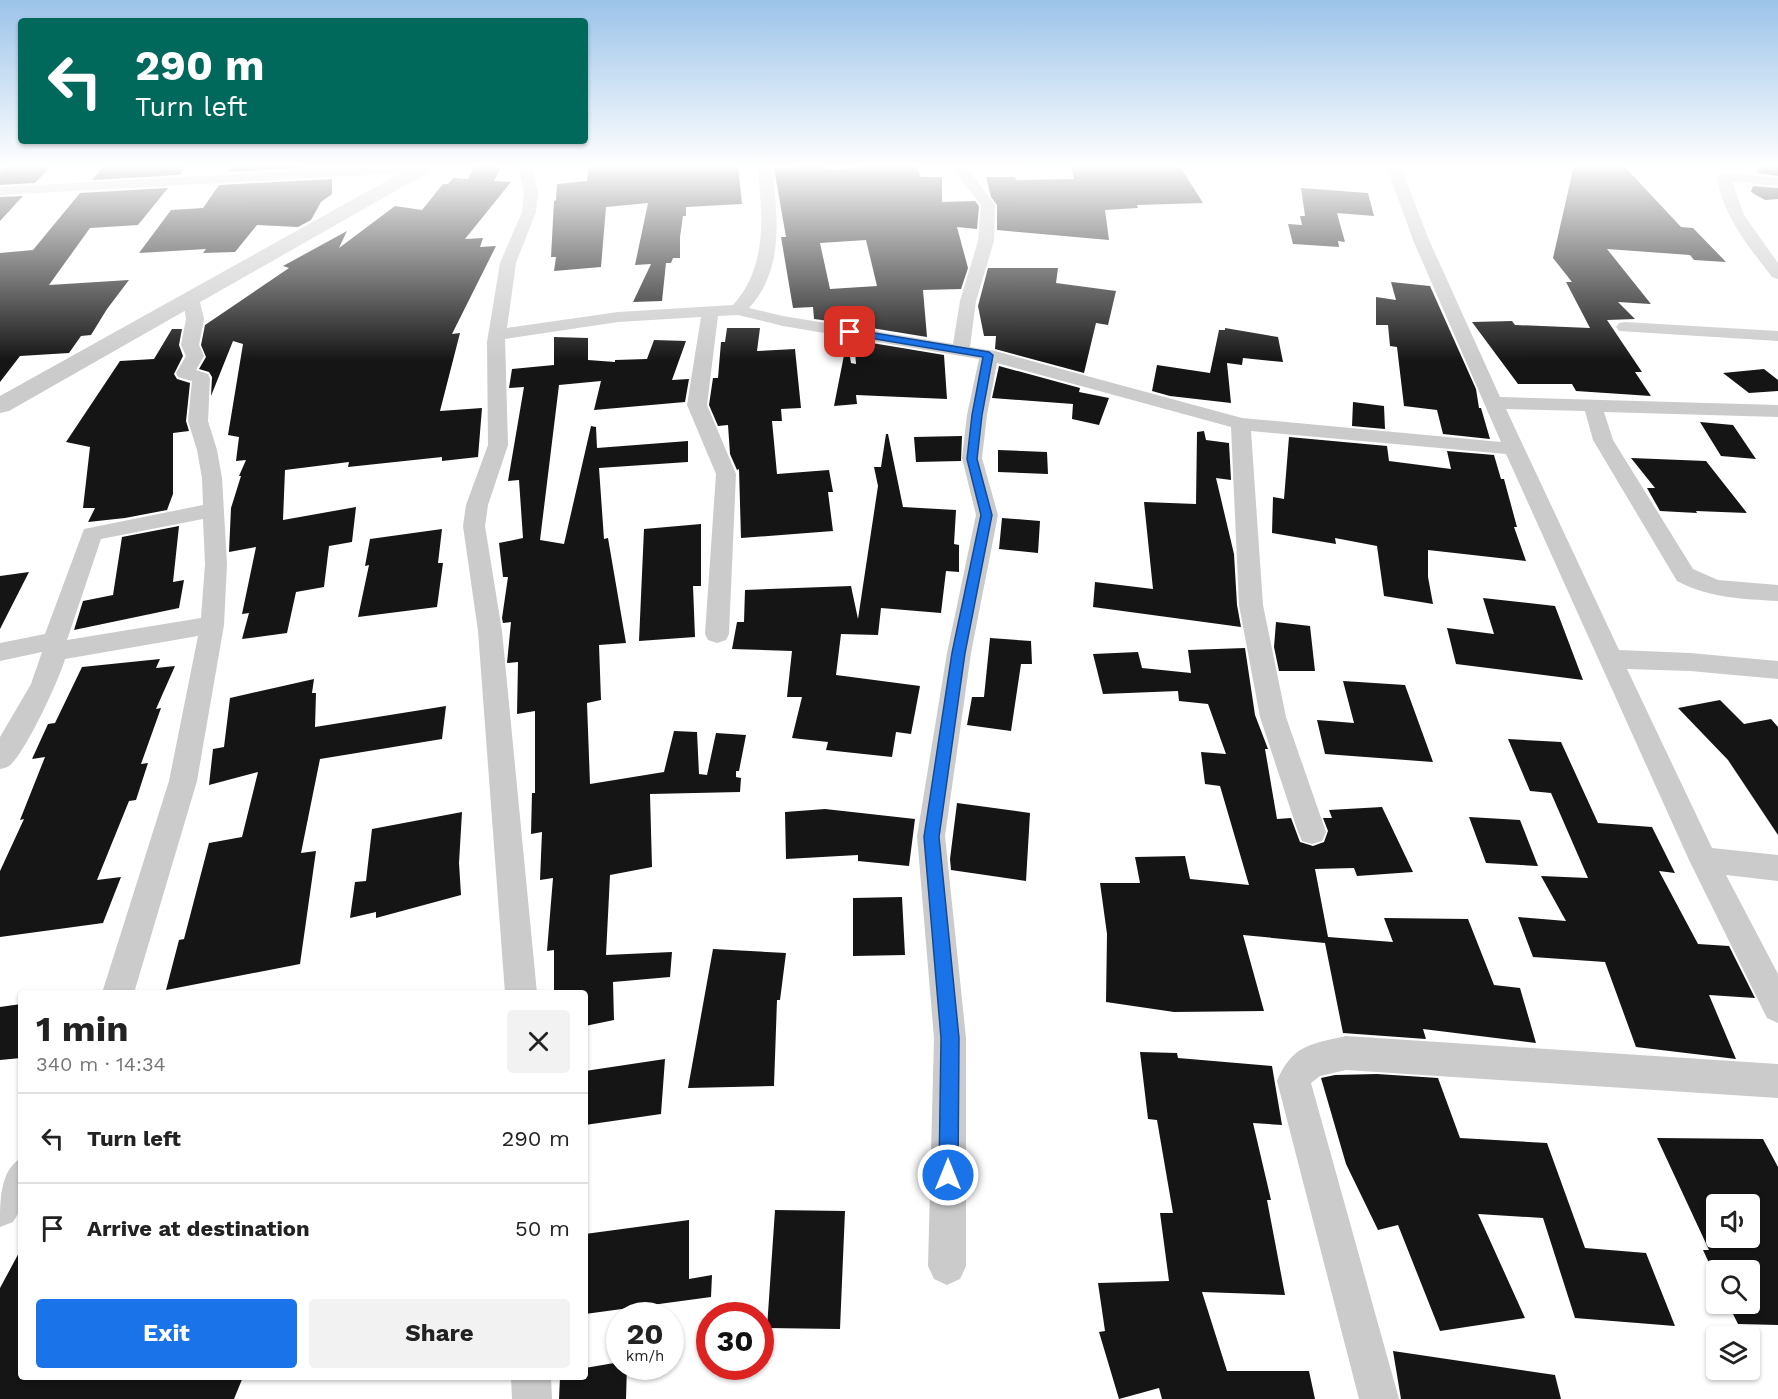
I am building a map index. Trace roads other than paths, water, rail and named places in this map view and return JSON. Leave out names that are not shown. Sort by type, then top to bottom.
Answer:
[{"type":"street","points":[[0,406],[312,230]]},
{"type":"street","points":[[521,230],[508,263],[496,342],[498,445],[477,505],[474,526],[490,631],[521,990]]},
{"type":"street","points":[[738,310],[755,290],[766,258],[767,230]]},
{"type":"street","points":[[961,349],[968,301],[986,241],[987,230]]},
{"type":"street","points":[[1417,230],[1493,403],[1704,860],[1778,1007]]},
{"type":"street","points":[[1747,230],[1778,274]]},
{"type":"street","points":[[119,990],[183,781],[212,625],[216,564],[207,450],[198,421],[201,378],[185,373],[195,356],[190,345],[195,319],[191,298]]},
{"type":"street","points":[[498,334],[618,317],[738,310],[783,321],[989,355],[1241,424],[1514,449]]},
{"type":"street","points":[[710,311],[698,405],[726,474],[717,634]]},
{"type":"street","points":[[1625,327],[1778,336]]},
{"type":"street","points":[[947,1266],[950,1038],[931,837],[958,653],[987,515],[972,459],[977,415],[989,355]]},
{"type":"street","points":[[1493,403],[1778,411]]},
{"type":"street","points":[[1593,406],[1603,440],[1685,575],[1701,585],[1732,591],[1778,593]]},
{"type":"street","points":[[1241,424],[1251,605],[1273,717],[1312,832]]},
{"type":"street","points":[[0,758],[38,694],[92,534],[213,510]]},
{"type":"street","points":[[0,651],[56,646],[212,625]]},
{"type":"street","points":[[1612,659],[1690,662],[1778,670]]},
{"type":"street","points":[[1704,860],[1778,868]]},
{"type":"street","points":[[1379,1399],[1294,1081],[1297,1071],[1310,1062],[1346,1053],[1778,1081]]},
{"type":"street","points":[[0,1209],[18,1181]]},
{"type":"street","points":[[531,1380],[532,1399]]}]
